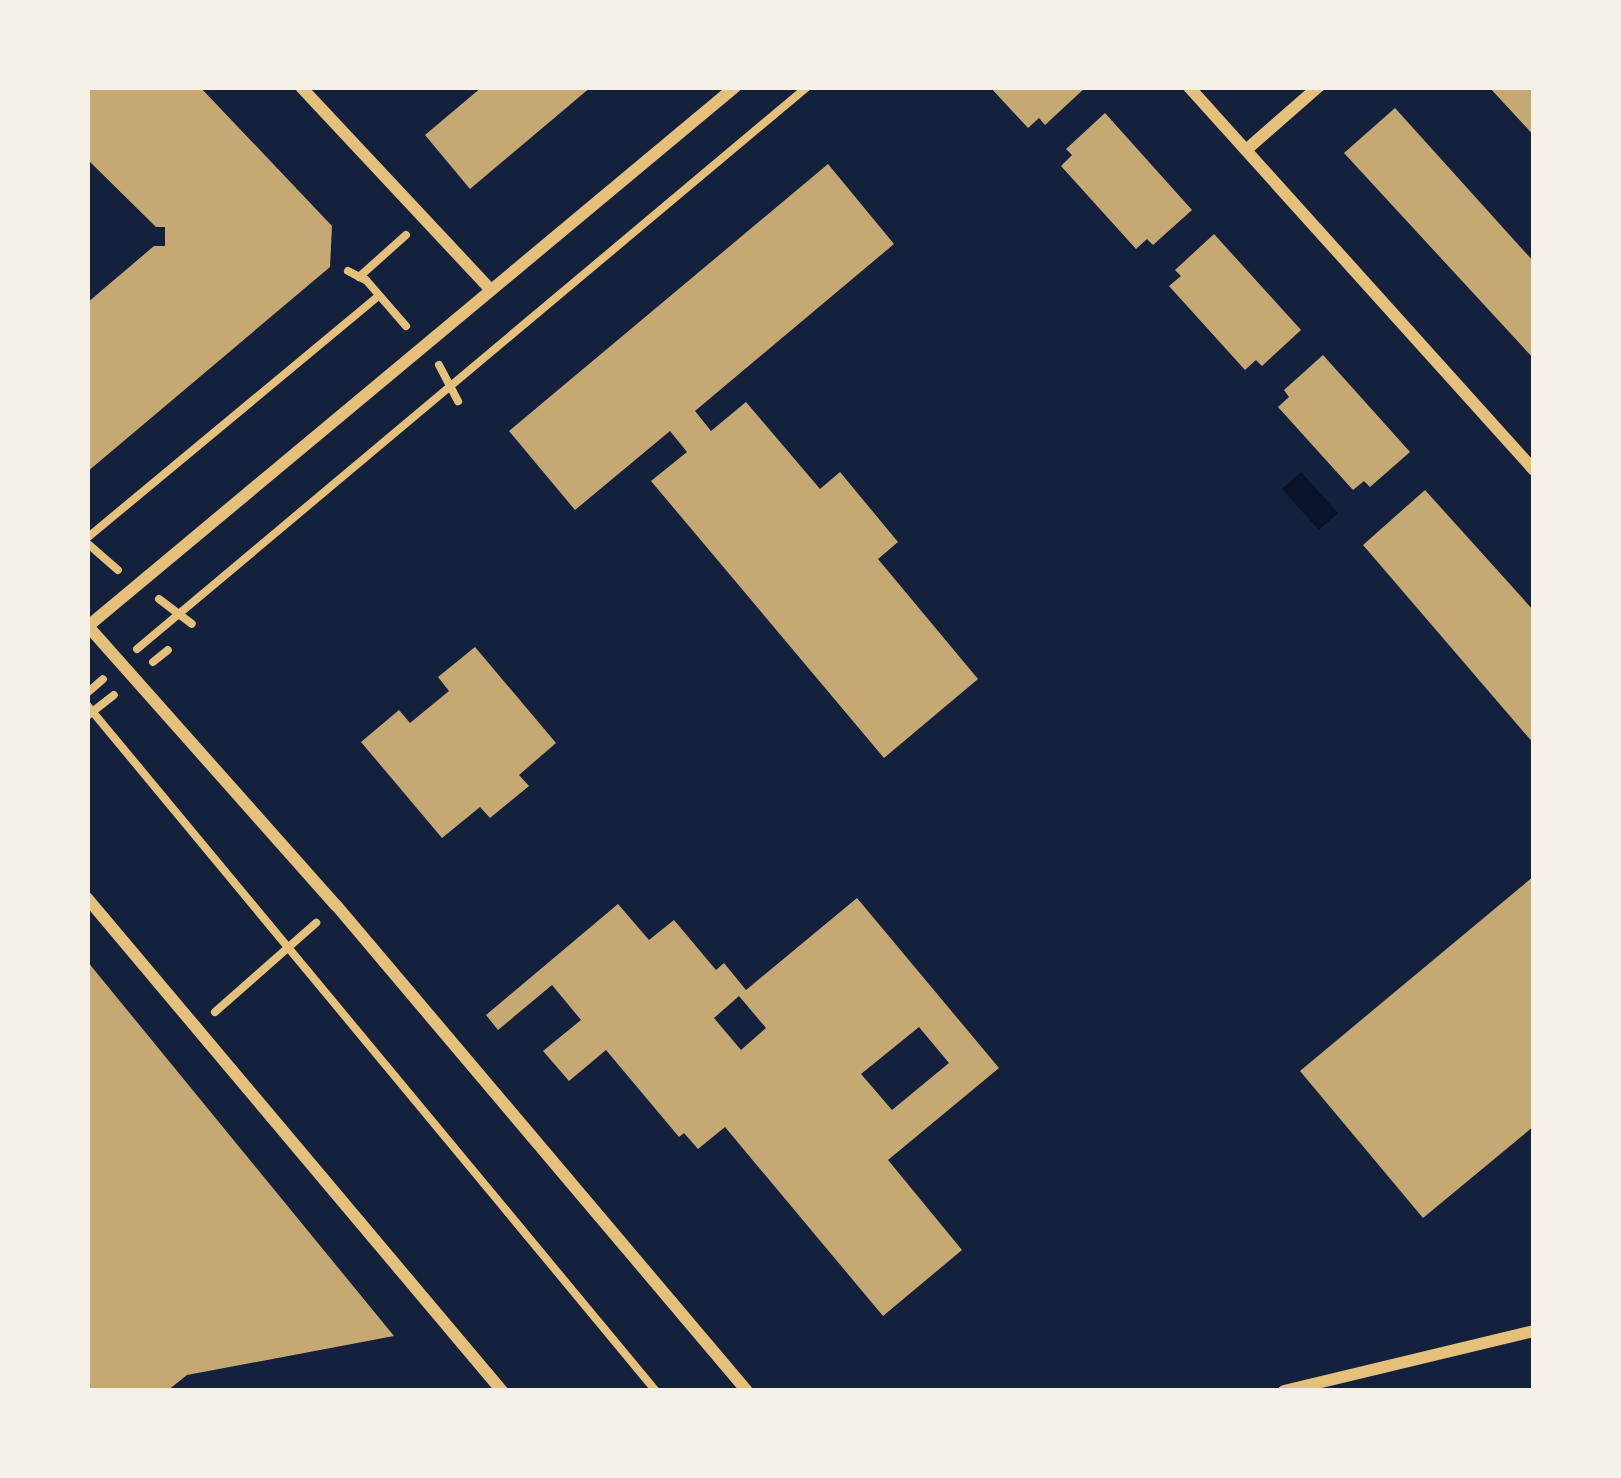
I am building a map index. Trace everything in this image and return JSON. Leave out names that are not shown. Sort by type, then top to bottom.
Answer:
[{"type":"street","points":[[302,87],[491,290]]},
{"type":"street","points":[[735,87],[88,626],[337,905],[747,1391]]},
{"type":"street","points":[[1189,87],[1534,470]]},
{"type":"street","points":[[1246,150],[1318,87]]},
{"type":"street","points":[[87,898],[193,1030],[502,1391]]},
{"type":"street","points":[[1284,1391],[1534,1331]]},
{"type":"path","points":[[87,693],[807,87]]},
{"type":"path","points":[[87,538],[378,296]]},
{"type":"path","points":[[87,705],[656,1391]]},
{"type":"path","points":[[193,1030],[337,905]]},
{"type":"water","points":[[1301,472],[1338,513],[1319,530],[1282,489]]},
{"type":"building","points":[[87,87],[200,87],[332,226],[330,267],[87,472],[87,303],[154,246],[165,246],[165,227],[156,227],[87,159]]},
{"type":"building","points":[[482,87],[591,87],[470,189],[425,135]]},
{"type":"building","points":[[990,87],[1086,87],[1045,125],[1039,118],[1028,128]]},
{"type":"building","points":[[1489,87],[1534,87],[1534,136],[1527,128]]},
{"type":"building","points":[[1395,108],[1534,262],[1534,359],[1344,153]]},
{"type":"building","points":[[1105,113],[1192,210],[1153,245],[1147,239],[1136,249],[1061,166],[1072,155],[1066,149]]},
{"type":"building","points":[[828,164],[894,244],[695,411],[711,431],[746,402],[820,489],[840,472],[898,542],[878,559],[978,679],[884,758],[651,481],[687,452],[670,431],[575,510],[509,431]]},
{"type":"building","points":[[1214,234],[1301,330],[1262,366],[1256,360],[1245,370],[1169,286],[1181,276],[1175,270]]},
{"type":"building","points":[[1323,355],[1410,452],[1370,487],[1364,481],[1353,490],[1278,407],[1289,397],[1284,390]]},
{"type":"building","points":[[1425,490],[1534,611],[1534,744],[1363,545]]},
{"type":"building","points":[[475,647],[556,743],[519,775],[529,786],[490,818],[480,807],[442,838],[361,742],[399,710],[410,723],[449,691],[438,677]]},
{"type":"building","points":[[1534,876],[1534,1126],[1423,1218],[1300,1071]]},
{"type":"building","points":[[857,898],[999,1068],[888,1160],[962,1250],[883,1316],[725,1127],[698,1149],[684,1133],[679,1137],[606,1050],[569,1081],[543,1051],[581,1020],[552,985],[498,1030],[486,1015],[618,904],[649,940],[674,920],[716,970],[724,963],[746,990]],"holes":[[[739,996],[766,1028],[741,1050],[714,1018]],[[919,1027],[949,1063],[892,1110],[861,1074]]]},
{"type":"building","points":[[87,961],[394,1336],[187,1375],[167,1391],[87,1391]]}]
